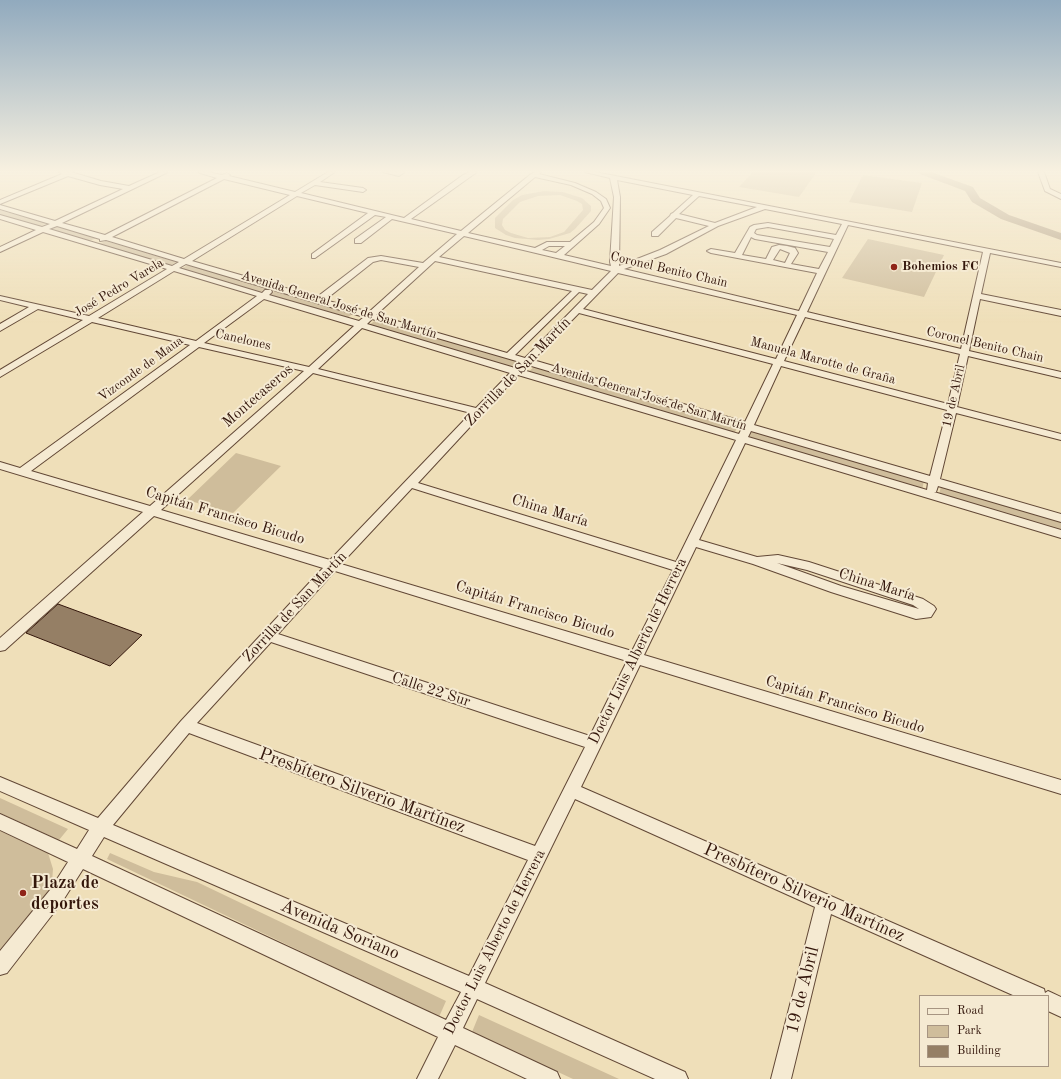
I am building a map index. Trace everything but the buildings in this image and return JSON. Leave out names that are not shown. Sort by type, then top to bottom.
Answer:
[{"type":"street","name":"Avenida General José de San Martín","points":[[19,222],[517,371],[934,481],[1061,518]]},
{"type":"street","name":"Avenida General José de San Martín","points":[[49,222],[107,237],[509,356],[745,432],[930,494],[1061,534]]},
{"type":"street","points":[[0,250],[57,222]]},
{"type":"street","points":[[93,244],[135,222]]},
{"type":"street","name":"José Pedro Varela","points":[[0,374],[249,222]]},
{"type":"street","points":[[315,256],[360,222]]},
{"type":"street","points":[[358,242],[384,222]]},
{"type":"street","name":"Coronel Benito Chain","points":[[415,222],[1061,375]]},
{"type":"street","name":"Montecaseros","points":[[0,646],[311,370],[433,258],[478,222]]},
{"type":"street","points":[[558,256],[597,222]]},
{"type":"street","points":[[616,222],[614,262],[616,270]]},
{"type":"street","points":[[655,234],[667,222]]},
{"type":"street","points":[[703,222],[716,225]]},
{"type":"street","name":"Zorrilla de San Martín","points":[[0,966],[56,896],[102,827],[186,725],[333,565],[517,371],[616,270],[663,252],[723,222]]},
{"type":"street","name":"Doctor Luis Alberto de Herrera","points":[[427,1079],[680,568],[846,222]]},
{"type":"street","points":[[848,222],[1061,265]]},
{"type":"street","points":[[737,256],[754,227],[768,225],[835,244]]},
{"type":"street","points":[[750,233],[755,237],[835,244]]},
{"type":"street","points":[[536,251],[547,244],[573,244]]},
{"type":"street","points":[[768,262],[775,249],[779,247],[787,248],[792,250],[794,253],[787,265]]},
{"type":"street","name":"19 de Abril","points":[[930,494],[952,409],[987,250]]},
{"type":"street","points":[[711,251],[822,272]]},
{"type":"street","points":[[319,300],[372,260],[381,258],[425,266]]},
{"type":"street","points":[[433,258],[593,293]]},
{"type":"street","name":"Vizconde de Maua","points":[[23,471],[275,287]]},
{"type":"street","points":[[509,356],[578,289]]},
{"type":"street","points":[[977,296],[1061,313]]},
{"type":"street","name":"Canelones","points":[[0,298],[90,320],[198,343],[478,412]]},
{"type":"street","points":[[0,328],[36,307]]},
{"type":"street","name":"Manuela Marotte de Graña","points":[[577,310],[1061,437]]},
{"type":"street","name":"Capitán Francisco Bicudo","points":[[0,465],[1061,787]]},
{"type":"street","name":"China María","points":[[410,484],[680,568]]},
{"type":"street","name":"China María","points":[[692,542],[757,561],[836,589],[916,614],[926,614],[929,609],[918,602],[809,566],[778,559],[757,561]]},
{"type":"street","name":"Calle 22 Sur","points":[[268,636],[593,744]]},
{"type":"street","name":"Presbítero Silverio Martínez","points":[[186,725],[538,856]]},
{"type":"street","name":"Avenida Soriano","points":[[0,784],[472,987],[678,1079]]},
{"type":"street","name":"Presbítero Silverio Martínez","points":[[571,790],[1035,995]]},
{"type":"street","points":[[0,822],[550,1079]]},
{"type":"street","name":"19 de Abril","points":[[781,1079],[825,902]]},
{"type":"street","points":[[1049,1001],[1061,1006]]},
{"type":"green space","points":[[24,222],[47,223],[39,227]]},
{"type":"green space","points":[[495,222],[502,222],[502,225],[505,230],[511,233],[528,238],[550,237],[564,232],[572,222],[581,222],[570,233],[549,239],[538,240],[515,238],[506,235],[495,228]]},
{"type":"green space","points":[[55,226],[97,238],[89,241],[47,230]]},
{"type":"green space","name":"Bohemios FC","points":[[868,239],[944,255],[924,297],[842,278]]},
{"type":"green space","points":[[106,241],[177,262],[170,266],[98,244]]},
{"type":"green space","points":[[188,265],[267,288],[260,292],[180,269]]},
{"type":"green space","points":[[276,291],[354,313],[347,318],[268,295]]},
{"type":"green space","points":[[376,320],[518,361],[511,367],[369,325]]},
{"type":"green space","points":[[534,367],[738,426],[734,434],[528,372]]},
{"type":"green space","points":[[752,431],[924,481],[922,490],[749,438]]},
{"type":"green space","points":[[236,453],[281,466],[233,513],[187,500]]},
{"type":"green space","points":[[941,486],[1061,521],[1061,531],[939,495]]},
{"type":"green space","points":[[0,798],[68,829],[59,840],[0,813]]},
{"type":"green space","name":"Plaza de deportes","points":[[0,831],[48,853],[53,869],[52,882],[41,905],[0,953]]},
{"type":"green space","points":[[110,853],[154,872],[197,882],[446,1001],[439,1017],[107,859]]},
{"type":"green space","points":[[479,1015],[619,1079],[573,1079],[472,1032]]},
{"type":"waterway","points":[[1020,222],[1061,237]]},
{"type":"place","name":"Bohemios FC","points":[[894,267]]},
{"type":"place","name":"Plaza de deportes","points":[[23,893]]}]
